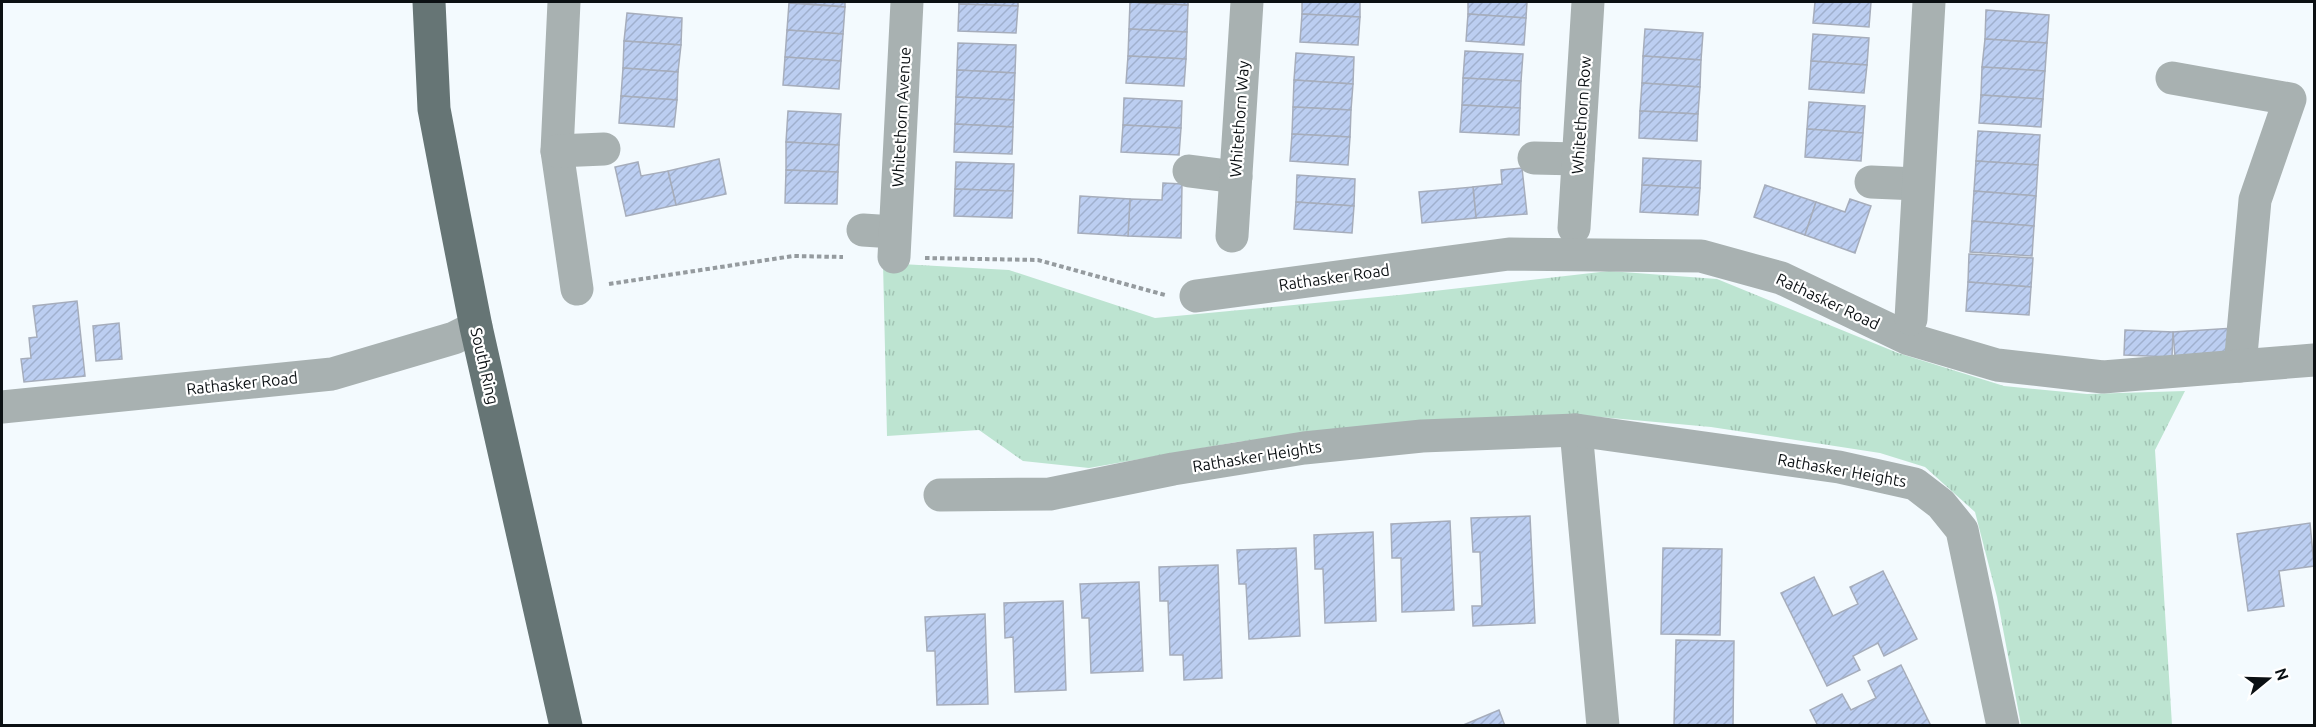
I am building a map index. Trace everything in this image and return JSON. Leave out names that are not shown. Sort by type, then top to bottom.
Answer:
[{"type":"main road","name":"South Ring","points":[[429,2],[434,109],[476,327],[566,726]]},
{"type":"street","points":[[564,2],[557,151],[577,289]]},
{"type":"street","name":"Whitethorn Avenue","points":[[884,240],[907,2]]},
{"type":"street","name":"Whitethorn Way","points":[[1232,236],[1247,2]]},
{"type":"street","name":"Whitethorn Row","points":[[1574,228],[1588,2]]},
{"type":"street","points":[[1911,319],[1929,2]]},
{"type":"street","points":[[2172,78],[2290,99],[2255,200],[2240,366]]},
{"type":"street","points":[[557,151],[604,149]]},
{"type":"street","points":[[1534,158],[1578,159]]},
{"type":"street","points":[[1189,171],[1236,177]]},
{"type":"street","points":[[1871,182],[1918,184]]},
{"type":"street","name":"Rathasker Road","points":[[1196,296],[1509,254],[1701,256],[1781,278],[1910,339],[1997,365],[2103,377],[2314,360]]},
{"type":"street","name":"Rathasker Road","points":[[2,407],[332,374],[454,338],[476,327]]},
{"type":"street","points":[[1576,430],[1603,726]]},
{"type":"street","name":"Rathasker Heights","points":[[940,495],[1050,494],[1304,447],[1422,436],[1576,430],[1839,467],[1915,484],[1941,504],[1962,530],[2003,726]]},
{"type":"path","points":[[577,289],[884,240],[1038,260],[1163,295],[1196,296]]},
{"type":"green space","points":[[883,263],[1009,270],[1155,318],[1399,295],[1609,271],[1717,279],[1898,353],[2004,386],[2087,394],[2185,391],[2155,450],[2172,725],[2021,725],[1997,597],[1975,512],[1925,467],[1880,453],[1711,427],[1578,415],[1405,423],[1237,442],[1089,468],[1023,461],[979,430],[887,436]]},
{"type":"building","points":[[789,2],[845,2],[845,7]]},
{"type":"building","points":[[959,2],[1018,2],[1018,6],[959,4]]},
{"type":"building","points":[[1130,2],[1188,5],[1187,32],[1129,29]]},
{"type":"building","points":[[1130,2],[1188,2],[1188,5]]},
{"type":"building","points":[[1302,2],[1360,2],[1360,17],[1302,14]]},
{"type":"building","points":[[1468,2],[1527,2],[1526,18],[1468,14]]},
{"type":"building","points":[[1815,2],[1871,2],[1869,27],[1813,23]]},
{"type":"building","points":[[789,3],[845,7],[843,34],[787,30]]},
{"type":"building","points":[[959,4],[1018,6],[1016,33],[958,31]]},
{"type":"building","points":[[1986,10],[2049,15],[2047,43],[1985,39]]},
{"type":"building","points":[[627,13],[682,18],[681,45],[624,41]]},
{"type":"building","points":[[1302,14],[1360,17],[1358,45],[1300,42]]},
{"type":"building","points":[[1468,14],[1526,18],[1524,45],[1466,41]]},
{"type":"building","points":[[1129,29],[1187,32],[1186,59],[1128,56]]},
{"type":"building","points":[[1645,29],[1703,33],[1701,60],[1643,56]]},
{"type":"building","points":[[787,30],[843,34],[841,61],[785,57]]},
{"type":"building","points":[[1813,34],[1869,38],[1867,65],[1811,61]]},
{"type":"building","points":[[1985,39],[2047,43],[2045,71],[1982,67]]},
{"type":"building","points":[[624,41],[681,45],[678,72],[623,68]]},
{"type":"building","points":[[958,43],[1016,45],[1015,73],[957,70]]},
{"type":"building","points":[[1465,51],[1523,54],[1521,81],[1463,78]]},
{"type":"building","points":[[1296,53],[1354,57],[1353,84],[1294,80]]},
{"type":"building","points":[[1128,56],[1186,59],[1184,86],[1126,83]]},
{"type":"building","points":[[1643,56],[1701,60],[1700,87],[1642,83]]},
{"type":"building","points":[[785,57],[841,61],[839,89],[783,85]]},
{"type":"building","points":[[1811,61],[1867,65],[1864,93],[1809,89]]},
{"type":"building","points":[[1982,67],[2045,71],[2043,99],[1981,95]]},
{"type":"building","points":[[623,68],[678,72],[677,100],[621,96]]},
{"type":"building","points":[[957,70],[1015,73],[1014,100],[956,97]]},
{"type":"building","points":[[1463,78],[1521,81],[1520,108],[1462,105]]},
{"type":"building","points":[[1294,80],[1353,84],[1351,110],[1293,107]]},
{"type":"building","points":[[1642,83],[1700,87],[1698,114],[1640,111]]},
{"type":"building","points":[[1981,95],[2043,99],[2041,127],[1979,123]]},
{"type":"building","points":[[621,96],[677,100],[674,127],[619,123]]},
{"type":"building","points":[[956,97],[1014,100],[1013,127],[955,124]]},
{"type":"building","points":[[1124,98],[1182,101],[1181,128],[1123,125]]},
{"type":"building","points":[[1809,102],[1865,106],[1863,133],[1807,129]]},
{"type":"building","points":[[1462,105],[1520,108],[1519,135],[1460,132]]},
{"type":"building","points":[[1293,107],[1351,110],[1350,137],[1292,134]]},
{"type":"building","points":[[788,111],[841,114],[839,145],[786,142]]},
{"type":"building","points":[[1640,111],[1698,114],[1697,141],[1639,138]]},
{"type":"building","points":[[955,124],[1013,127],[1012,154],[954,152]]},
{"type":"building","points":[[1123,125],[1181,128],[1179,155],[1121,152]]},
{"type":"building","points":[[1807,129],[1863,133],[1861,161],[1805,157]]},
{"type":"building","points":[[1978,131],[2040,135],[2038,165],[1976,161]]},
{"type":"building","points":[[1292,134],[1350,137],[1348,165],[1290,161]]},
{"type":"building","points":[[786,142],[839,145],[838,172],[786,170]]},
{"type":"building","points":[[1643,158],[1701,161],[1700,188],[1642,185]]},
{"type":"building","points":[[719,159],[726,194],[676,205],[668,171]]},
{"type":"building","points":[[1976,161],[2038,165],[2036,196],[1974,191]]},
{"type":"building","points":[[638,162],[641,176],[668,171],[676,205],[626,216],[615,167]]},
{"type":"building","points":[[956,162],[1014,164],[1013,191],[955,189]]},
{"type":"building","points":[[1522,168],[1527,214],[1476,218],[1473,187],[1502,184],[1501,170]]},
{"type":"building","points":[[786,170],[838,172],[837,204],[785,203]]},
{"type":"building","points":[[1297,175],[1355,179],[1354,206],[1296,202]]},
{"type":"building","points":[[1163,183],[1182,184],[1181,238],[1128,236],[1130,199],[1162,200]]},
{"type":"building","points":[[1642,185],[1700,188],[1698,215],[1640,212]]},
{"type":"building","points":[[1765,185],[1816,202],[1805,235],[1754,217]]},
{"type":"building","points":[[1473,187],[1476,218],[1422,223],[1419,192]]},
{"type":"building","points":[[955,189],[1013,191],[1012,218],[954,216]]},
{"type":"building","points":[[1974,191],[2036,196],[2034,226],[1972,221]]},
{"type":"building","points":[[1080,196],[1130,199],[1128,236],[1078,233]]},
{"type":"building","points":[[1850,199],[1871,206],[1855,253],[1805,235],[1816,202],[1845,212]]},
{"type":"building","points":[[1296,202],[1354,206],[1352,233],[1294,229]]},
{"type":"building","points":[[1972,221],[2034,226],[2032,256],[1970,252]]},
{"type":"building","points":[[1969,254],[2033,258],[2031,287],[1968,282]]},
{"type":"building","points":[[1968,282],[2031,287],[2029,315],[1966,311]]},
{"type":"building","points":[[77,301],[85,376],[24,382],[21,359],[31,358],[29,338],[37,337],[33,306]]},
{"type":"building","points":[[119,323],[122,359],[96,361],[93,326]]},
{"type":"building","points":[[2234,328],[2236,354],[2175,357],[2173,332]]},
{"type":"building","points":[[2125,330],[2173,332],[2172,357],[2124,355]]},
{"type":"building","points":[[1530,516],[1535,623],[1473,626],[1472,606],[1482,606],[1480,552],[1473,552],[1471,518]]},
{"type":"building","points":[[1450,521],[1454,610],[1402,612],[1401,558],[1392,558],[1391,524]]},
{"type":"building","points":[[2310,523],[2314,566],[2279,571],[2284,606],[2248,611],[2237,534]]},
{"type":"building","points":[[1373,532],[1376,621],[1325,623],[1323,569],[1315,569],[1314,535]]},
{"type":"building","points":[[1296,548],[1300,636],[1249,639],[1246,584],[1239,584],[1237,550]]},
{"type":"building","points":[[1663,548],[1722,549],[1720,635],[1661,634]]},
{"type":"building","points":[[1218,565],[1222,678],[1184,680],[1183,655],[1170,655],[1168,601],[1160,601],[1159,567]]},
{"type":"building","points":[[1883,571],[1917,639],[1884,656],[1878,643],[1853,656],[1860,670],[1827,686],[1781,593],[1814,577],[1833,616],[1858,604],[1850,587]]},
{"type":"building","points":[[1139,582],[1143,671],[1091,673],[1089,618],[1082,618],[1080,584]]},
{"type":"building","points":[[1063,601],[1066,690],[1015,692],[1013,637],[1005,638],[1004,603]]},
{"type":"building","points":[[985,614],[988,704],[937,705],[935,651],[927,651],[925,617]]},
{"type":"building","points":[[1676,640],[1734,641],[1733,726],[1674,726]]},
{"type":"building","points":[[1901,665],[1931,726],[1818,726],[1810,710],[1842,694],[1851,710],[1876,698],[1868,681]]},
{"type":"building","points":[[1499,710],[1505,726],[1461,726]]}]
